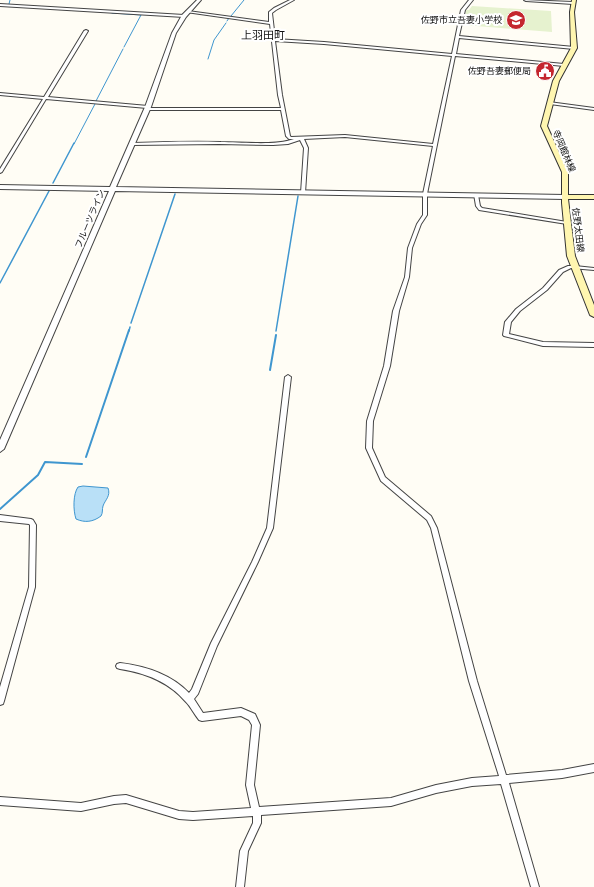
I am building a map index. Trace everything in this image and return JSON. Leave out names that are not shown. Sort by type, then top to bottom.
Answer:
[{"type":"main road","points":[[574,1],[572,24],[574,48]]},
{"type":"main road","name":"寺岡館林線","points":[[565,196],[565,172],[544,126],[556,81],[574,48]]},
{"type":"main road","name":"佐野太田線","points":[[594,197],[565,196],[571,256],[594,315]]},
{"type":"street","name":"フルーツライン","points":[[0,449],[148,108],[172,37],[186,14],[199,0]]},
{"type":"street","points":[[292,0],[272,10],[270,13],[282,109],[290,138],[345,136],[435,145]]},
{"type":"street","points":[[471,0],[463,10],[425,194],[425,215],[419,224],[410,248],[406,277],[396,311],[387,366],[370,421],[369,448],[384,479],[432,522],[473,681],[535,887]]},
{"type":"street","points":[[526,0],[574,1]]},
{"type":"street","points":[[0,5],[186,14],[271,23]]},
{"type":"street","points":[[0,172],[86,31]]},
{"type":"street","points":[[458,37],[574,48]]},
{"type":"street","points":[[273,40],[324,43],[564,65]]},
{"type":"street","points":[[0,94],[148,108],[282,109]]},
{"type":"street","points":[[550,103],[594,109]]},
{"type":"street","points":[[132,144],[272,144],[288,143],[301,138]]},
{"type":"street","points":[[301,138],[306,148],[303,193]]},
{"type":"street","points":[[0,187],[565,196]]},
{"type":"street","points":[[476,195],[478,206],[481,209],[568,223]]},
{"type":"street","points":[[594,269],[570,267],[561,271],[545,289],[518,310],[508,322],[506,335],[543,344],[594,345]]},
{"type":"street","points":[[189,699],[195,691],[214,645],[256,562],[270,528],[288,377]]},
{"type":"street","points":[[0,518],[31,522],[33,525],[30,594],[0,701]]},
{"type":"street","points":[[120,666],[140,669],[154,674],[172,684],[189,699],[198,714],[202,717],[241,712],[252,717],[256,725],[250,785],[257,823],[244,851],[240,887]]},
{"type":"street","points":[[0,802],[81,807],[126,799],[185,816],[391,802],[472,782],[562,774],[594,768]]},
{"type":"green space","points":[[472,6],[551,11],[552,32],[464,25],[466,10],[469,10]]},
{"type":"water","points":[[78,487],[108,488],[109,491],[103,506],[102,515],[92,521],[76,519],[74,507],[75,494]]},
{"type":"waterway","points":[[9,4],[10,0]]},
{"type":"waterway","points":[[231,16],[244,0]]},
{"type":"waterway","points":[[112,13],[141,15],[124,47]]},
{"type":"waterway","points":[[208,59],[214,40],[226,23]]},
{"type":"waterway","points":[[96,101],[123,49]]},
{"type":"waterway","points":[[74,144],[95,104]]},
{"type":"waterway","points":[[53,183],[74,143]]},
{"type":"waterway","points":[[0,283],[49,191]]},
{"type":"waterway","points":[[131,323],[175,194]]},
{"type":"waterway","points":[[276,331],[298,196]]},
{"type":"waterway","points":[[129,331],[130,327]]},
{"type":"waterway","points":[[86,457],[129,330]]},
{"type":"waterway","points":[[270,370],[276,335]]},
{"type":"waterway","points":[[0,509],[38,475],[45,462],[82,464]]},
{"type":"place","name":"佐野市立吾妻小学校","points":[[516,20]]},
{"type":"place","name":"佐野吾妻郵便局","points":[[545,71]]},
{"type":"district","name":"上羽田町","points":[[263,35]]}]
